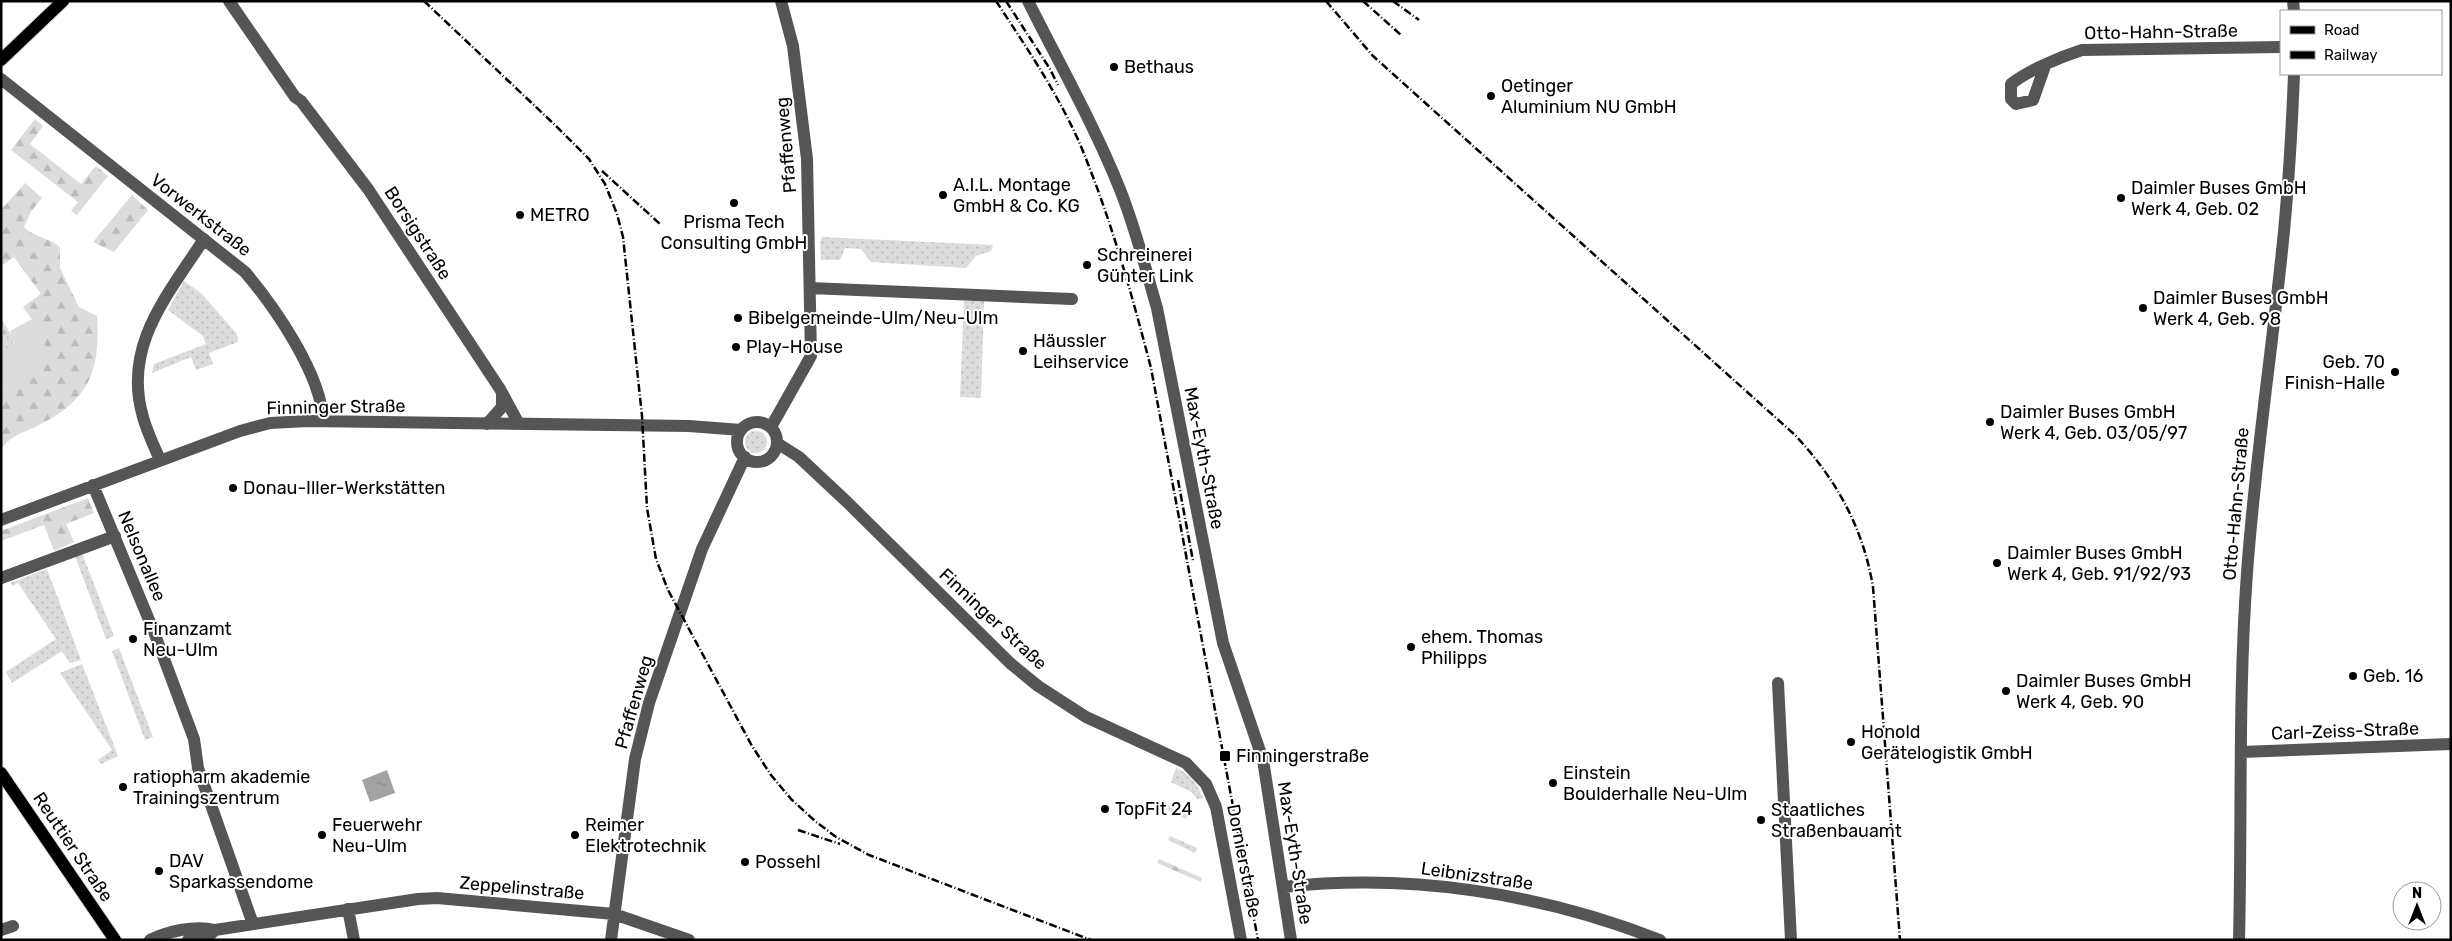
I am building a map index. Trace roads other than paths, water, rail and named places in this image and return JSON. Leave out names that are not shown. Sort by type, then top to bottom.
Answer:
[{"type":"main road","points":[[1,60],[63,1]]},
{"type":"main road","name":"Reuttier Straße","points":[[1,773],[115,940]]},
{"type":"street","name":"Borsigstraße","points":[[229,1],[295,97],[301,101],[368,189],[500,389],[519,424]]},
{"type":"street","name":"Borsigstraße","points":[[236,1],[299,94],[301,101]]},
{"type":"street","name":"Pfaffenweg","points":[[768,425],[782,399],[792,389],[811,356],[807,159],[793,46],[780,1]]},
{"type":"street","name":"Max-Eyth-Straße","points":[[1028,1],[1111,169],[1136,234],[1157,308],[1223,643],[1263,760],[1291,940]]},
{"type":"street","name":"Otto-Hahn-Straße","points":[[2045,66],[2069,54],[2099,49],[2280,48]]},
{"type":"street","name":"Otto-Hahn-Straße","points":[[2239,940],[2242,830],[2242,664],[2251,523],[2284,232],[2291,147],[2294,75]]},
{"type":"street","name":"Vorwerkstraße","points":[[1,79],[245,272],[266,296],[305,364],[318,392],[322,421]]},
{"type":"street","points":[[160,460],[142,417],[136,382],[137,366],[146,333],[157,312],[204,239]]},
{"type":"street","points":[[810,288],[1072,299]]},
{"type":"street","points":[[487,424],[502,405],[500,389]]},
{"type":"street","name":"Finninger Straße","points":[[1,520],[255,426],[286,422],[689,426],[740,432],[752,422],[768,425]]},
{"type":"street","points":[[740,432],[738,446],[747,459],[762,461],[776,448],[775,433],[768,425]]},
{"type":"street","name":"Finninger Straße","points":[[776,448],[799,457],[847,502],[991,646],[1038,686],[1086,717],[1186,763],[1200,776],[1210,790]]},
{"type":"street","name":"Pfaffenweg","points":[[611,940],[635,759],[649,703],[702,549],[733,486],[745,472],[747,459]]},
{"type":"street","name":"Nelsonallee","points":[[93,485],[115,536],[194,738],[198,768],[254,924]]},
{"type":"street","points":[[1,578],[115,536]]},
{"type":"street","points":[[1778,683],[1791,940]]},
{"type":"street","name":"Carl-Zeiss-Straße","points":[[2241,752],[2451,744]]},
{"type":"street","name":"Dornierstraße","points":[[1210,790],[1219,819],[1241,940]]},
{"type":"street","name":"Leibnizstraße","points":[[1284,887],[1372,882],[1453,888],[1533,901],[1660,940]]},
{"type":"street","name":"Zeppelinstraße","points":[[150,940],[160,935],[188,929],[204,927],[215,930],[348,909],[437,898],[614,914],[689,940]]},
{"type":"street","points":[[348,909],[354,940]]},
{"type":"street","name":"Zeppelinstraße","points":[[188,940],[209,936],[215,930]]},
{"type":"water","name":"Feuerwehr Neu-Ulm","points":[[387,770],[395,793],[370,802],[362,780]]},
{"type":"railway","points":[[424,1],[589,159],[605,184],[617,214],[623,237],[642,416],[647,508],[656,559],[668,590],[752,746],[771,775],[791,799],[815,821],[836,837],[869,855],[1091,940]]},
{"type":"railway","points":[[996,1],[1022,40],[1069,121],[1097,189],[1123,265],[1151,368],[1258,940]]},
{"type":"railway","points":[[1006,1],[1050,69],[1058,85]]},
{"type":"railway","points":[[1326,1],[1373,56],[1795,435],[1810,452],[1835,487],[1855,524],[1873,587],[1900,940]]},
{"type":"railway","points":[[1363,1],[1401,35]]},
{"type":"railway","points":[[1393,1],[1419,20]]},
{"type":"railway","points":[[602,171],[660,224]]},
{"type":"railway","points":[[1178,480],[1193,561]]},
{"type":"railway","points":[[798,830],[840,844]]},
{"type":"place","name":"Bethaus","points":[[1114,67]]},
{"type":"place","name":"Oetinger Aluminium NU GmbH","points":[[1491,96]]},
{"type":"place","name":"A.I.L. Montage GmbH & Co. KG","points":[[943,195]]},
{"type":"place","name":"Daimler Buses GmbH Werk 4, Geb. 02","points":[[2121,198]]},
{"type":"place","name":"Prisma Tech Consulting GmbH","points":[[734,203]]},
{"type":"place","name":"METRO","points":[[520,215]]},
{"type":"place","name":"Schreinerei Günter Link","points":[[1087,265]]},
{"type":"place","name":"Daimler Buses GmbH Werk 4, Geb. 98","points":[[2143,308]]},
{"type":"place","name":"Bibelgemeinde-Ulm/Neu-Ulm","points":[[738,318]]},
{"type":"place","name":"Play-House","points":[[736,347]]},
{"type":"place","name":"Häussler Leihservice","points":[[1023,351]]},
{"type":"place","name":"Geb. 70 Finish-Halle","points":[[2395,372]]},
{"type":"place","name":"Daimler Buses GmbH Werk 4, Geb. 03/05/97","points":[[1990,422]]},
{"type":"place","name":"Donau-Iller-Werkstätten","points":[[233,488]]},
{"type":"place","name":"Daimler Buses GmbH Werk 4, Geb. 91/92/93","points":[[1997,563]]},
{"type":"place","name":"Finanzamt Neu-Ulm","points":[[133,639]]},
{"type":"place","name":"ehem. Thomas Philipps","points":[[1411,647]]},
{"type":"place","name":"Geb. 16","points":[[2353,676]]},
{"type":"place","name":"Daimler Buses GmbH Werk 4, Geb. 90","points":[[2006,691]]},
{"type":"place","name":"Honold Gerätelogistik GmbH","points":[[1851,742]]},
{"type":"place","name":"Finningerstraße","points":[[1225,756]]},
{"type":"place","name":"Einstein Boulderhalle Neu-Ulm","points":[[1553,783]]},
{"type":"place","name":"ratiopharm akademie Trainingszentrum","points":[[123,787]]},
{"type":"place","name":"TopFit 24","points":[[1105,809]]},
{"type":"place","name":"Staatliches Straßenbauamt","points":[[1761,820]]},
{"type":"place","name":"Feuerwehr Neu-Ulm","points":[[322,835]]},
{"type":"place","name":"Reimer Elektrotechnik","points":[[575,835]]},
{"type":"place","name":"Possehl","points":[[745,862]]},
{"type":"place","name":"DAV Sparkassendome","points":[[159,871]]}]
